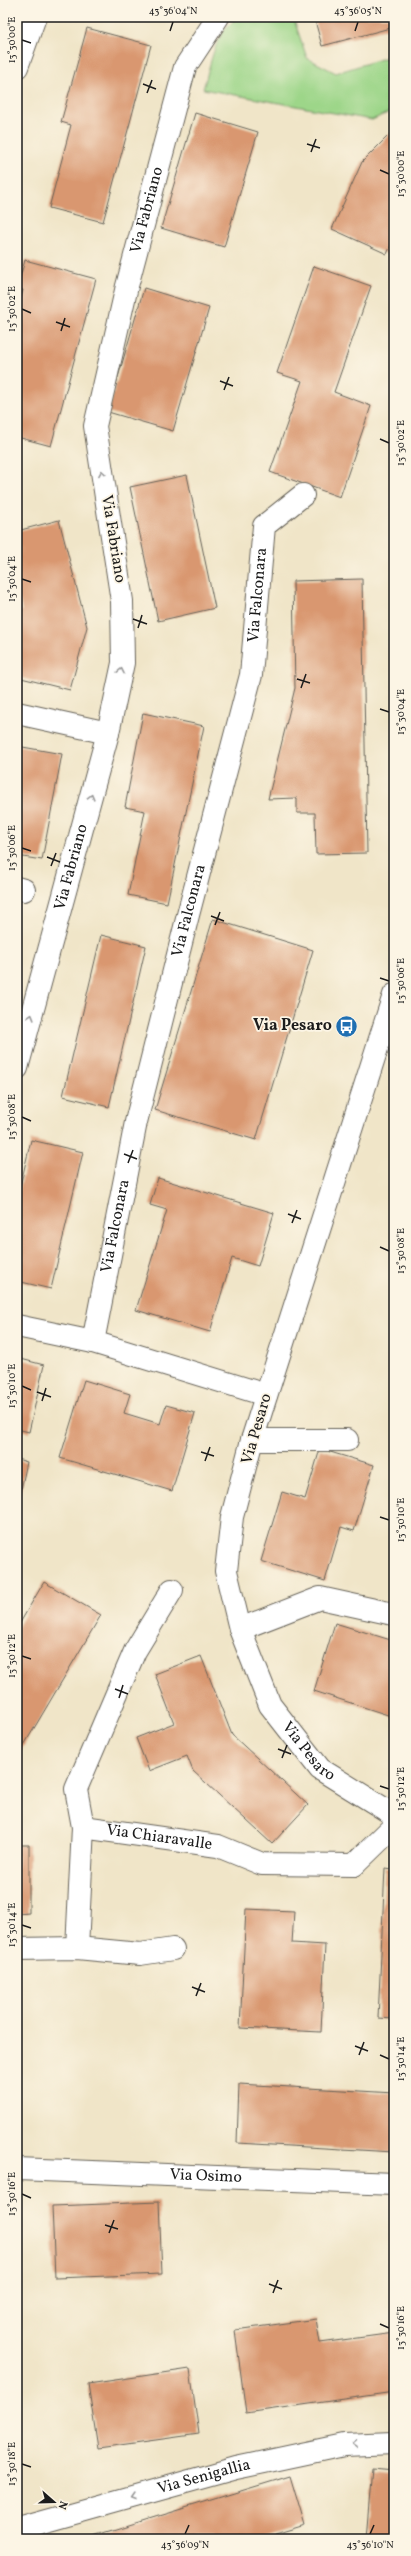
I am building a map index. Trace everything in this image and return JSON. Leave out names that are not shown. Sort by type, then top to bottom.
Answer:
[{"type":"street","points":[[17,67],[35,17]]},
{"type":"street","name":"Via Fabriano","points":[[17,1068],[108,733],[123,663],[122,601],[95,426],[127,286],[185,67],[218,17]]},
{"type":"street","name":"Via Falconara","points":[[93,1342],[136,1122],[188,915],[251,676],[264,526],[303,496]]},
{"type":"street","points":[[17,713],[108,733]]},
{"type":"street","name":"Via Pesaro","points":[[394,995],[252,1440],[232,1517],[226,1571],[240,1629],[270,1705],[320,1768],[394,1815]]},
{"type":"street","points":[[17,1326],[93,1342],[266,1395]]},
{"type":"street","points":[[252,1440],[347,1440]]},
{"type":"street","points":[[83,1827],[76,1789],[135,1651],[172,1590]]},
{"type":"street","points":[[240,1629],[320,1598],[393,1614]]},
{"type":"street","name":"Via Chiaravalle","points":[[77,1948],[83,1827],[218,1846],[262,1864],[354,1865],[394,1826]]},
{"type":"street","points":[[17,1949],[77,1948],[140,1954],[173,1949]]},
{"type":"street","name":"Via Osimo","points":[[17,2169],[394,2184]]},
{"type":"street","name":"Via Senigallia","points":[[17,2529],[236,2468],[344,2445],[394,2443]]},
{"type":"green space","points":[[240,17],[293,17],[307,58],[336,73],[394,55],[394,110],[372,120],[203,89],[219,38],[232,23]]},
{"type":"building","points":[[314,17],[394,17],[394,27],[322,46]]},
{"type":"building","points":[[87,28],[151,45],[103,222],[49,208],[71,125],[61,122]]},
{"type":"building","points":[[195,113],[258,132],[224,247],[161,228]]},
{"type":"building","points":[[394,130],[394,239],[387,254],[332,229],[362,162]]},
{"type":"building","points":[[25,260],[96,279],[51,446],[17,437],[17,314],[23,290],[17,288]]},
{"type":"building","points":[[314,266],[371,286],[334,392],[371,406],[340,497],[270,472],[302,381],[277,373]]},
{"type":"building","points":[[144,288],[209,308],[173,431],[108,412]]},
{"type":"building","points":[[187,475],[215,608],[158,621],[130,487]]},
{"type":"building","points":[[59,520],[87,627],[70,690],[17,677],[17,609],[22,611],[17,590],[17,531]]},
{"type":"building","points":[[362,579],[367,853],[316,854],[315,813],[297,813],[297,798],[268,799],[295,688],[293,581]]},
{"type":"building","points":[[143,713],[204,726],[167,903],[128,895],[145,811],[125,807]]},
{"type":"building","points":[[17,746],[62,754],[42,860],[17,856]]},
{"type":"building","points":[[213,919],[313,950],[256,1140],[155,1110]]},
{"type":"building","points":[[101,935],[146,946],[109,1107],[63,1096]]},
{"type":"building","points":[[31,1140],[83,1152],[51,1289],[17,1281],[17,1200]]},
{"type":"building","points":[[158,1178],[274,1213],[258,1266],[232,1258],[210,1332],[136,1310],[167,1210],[150,1205]]},
{"type":"building","points":[[17,1358],[44,1365],[29,1432],[17,1429]]},
{"type":"building","points":[[84,1380],[130,1394],[124,1413],[160,1424],[166,1405],[195,1413],[172,1491],[60,1458]]},
{"type":"building","points":[[320,1449],[374,1465],[354,1531],[341,1527],[325,1581],[261,1561],[282,1492],[305,1499]]},
{"type":"building","points":[[17,1459],[27,1462],[18,1504],[17,1504]]},
{"type":"building","points":[[44,1582],[101,1615],[17,1757],[17,1628]]},
{"type":"building","points":[[335,1623],[394,1641],[394,1717],[314,1691]]},
{"type":"building","points":[[201,1656],[232,1735],[308,1805],[272,1844],[193,1771],[187,1756],[149,1771],[136,1738],[174,1723],[155,1674]]},
{"type":"building","points":[[17,1845],[29,1845],[29,1913],[17,1914]]},
{"type":"building","points":[[385,1868],[394,1869],[394,2019],[378,2018]]},
{"type":"building","points":[[246,1909],[294,1911],[292,1943],[325,1945],[321,2032],[240,2028]]},
{"type":"building","points":[[239,2084],[394,2093],[394,2152],[237,2143]]},
{"type":"building","points":[[159,2202],[162,2274],[55,2278],[52,2206]]},
{"type":"building","points":[[316,2319],[320,2343],[394,2333],[394,2392],[246,2413],[235,2330]]},
{"type":"building","points":[[190,2369],[199,2434],[98,2448],[88,2384]]},
{"type":"building","points":[[372,2468],[394,2470],[394,2539],[366,2539]]},
{"type":"building","points":[[290,2476],[305,2526],[262,2539],[83,2539]]},
{"type":"place","name":"Via Pesaro","points":[[347,1026]]}]
